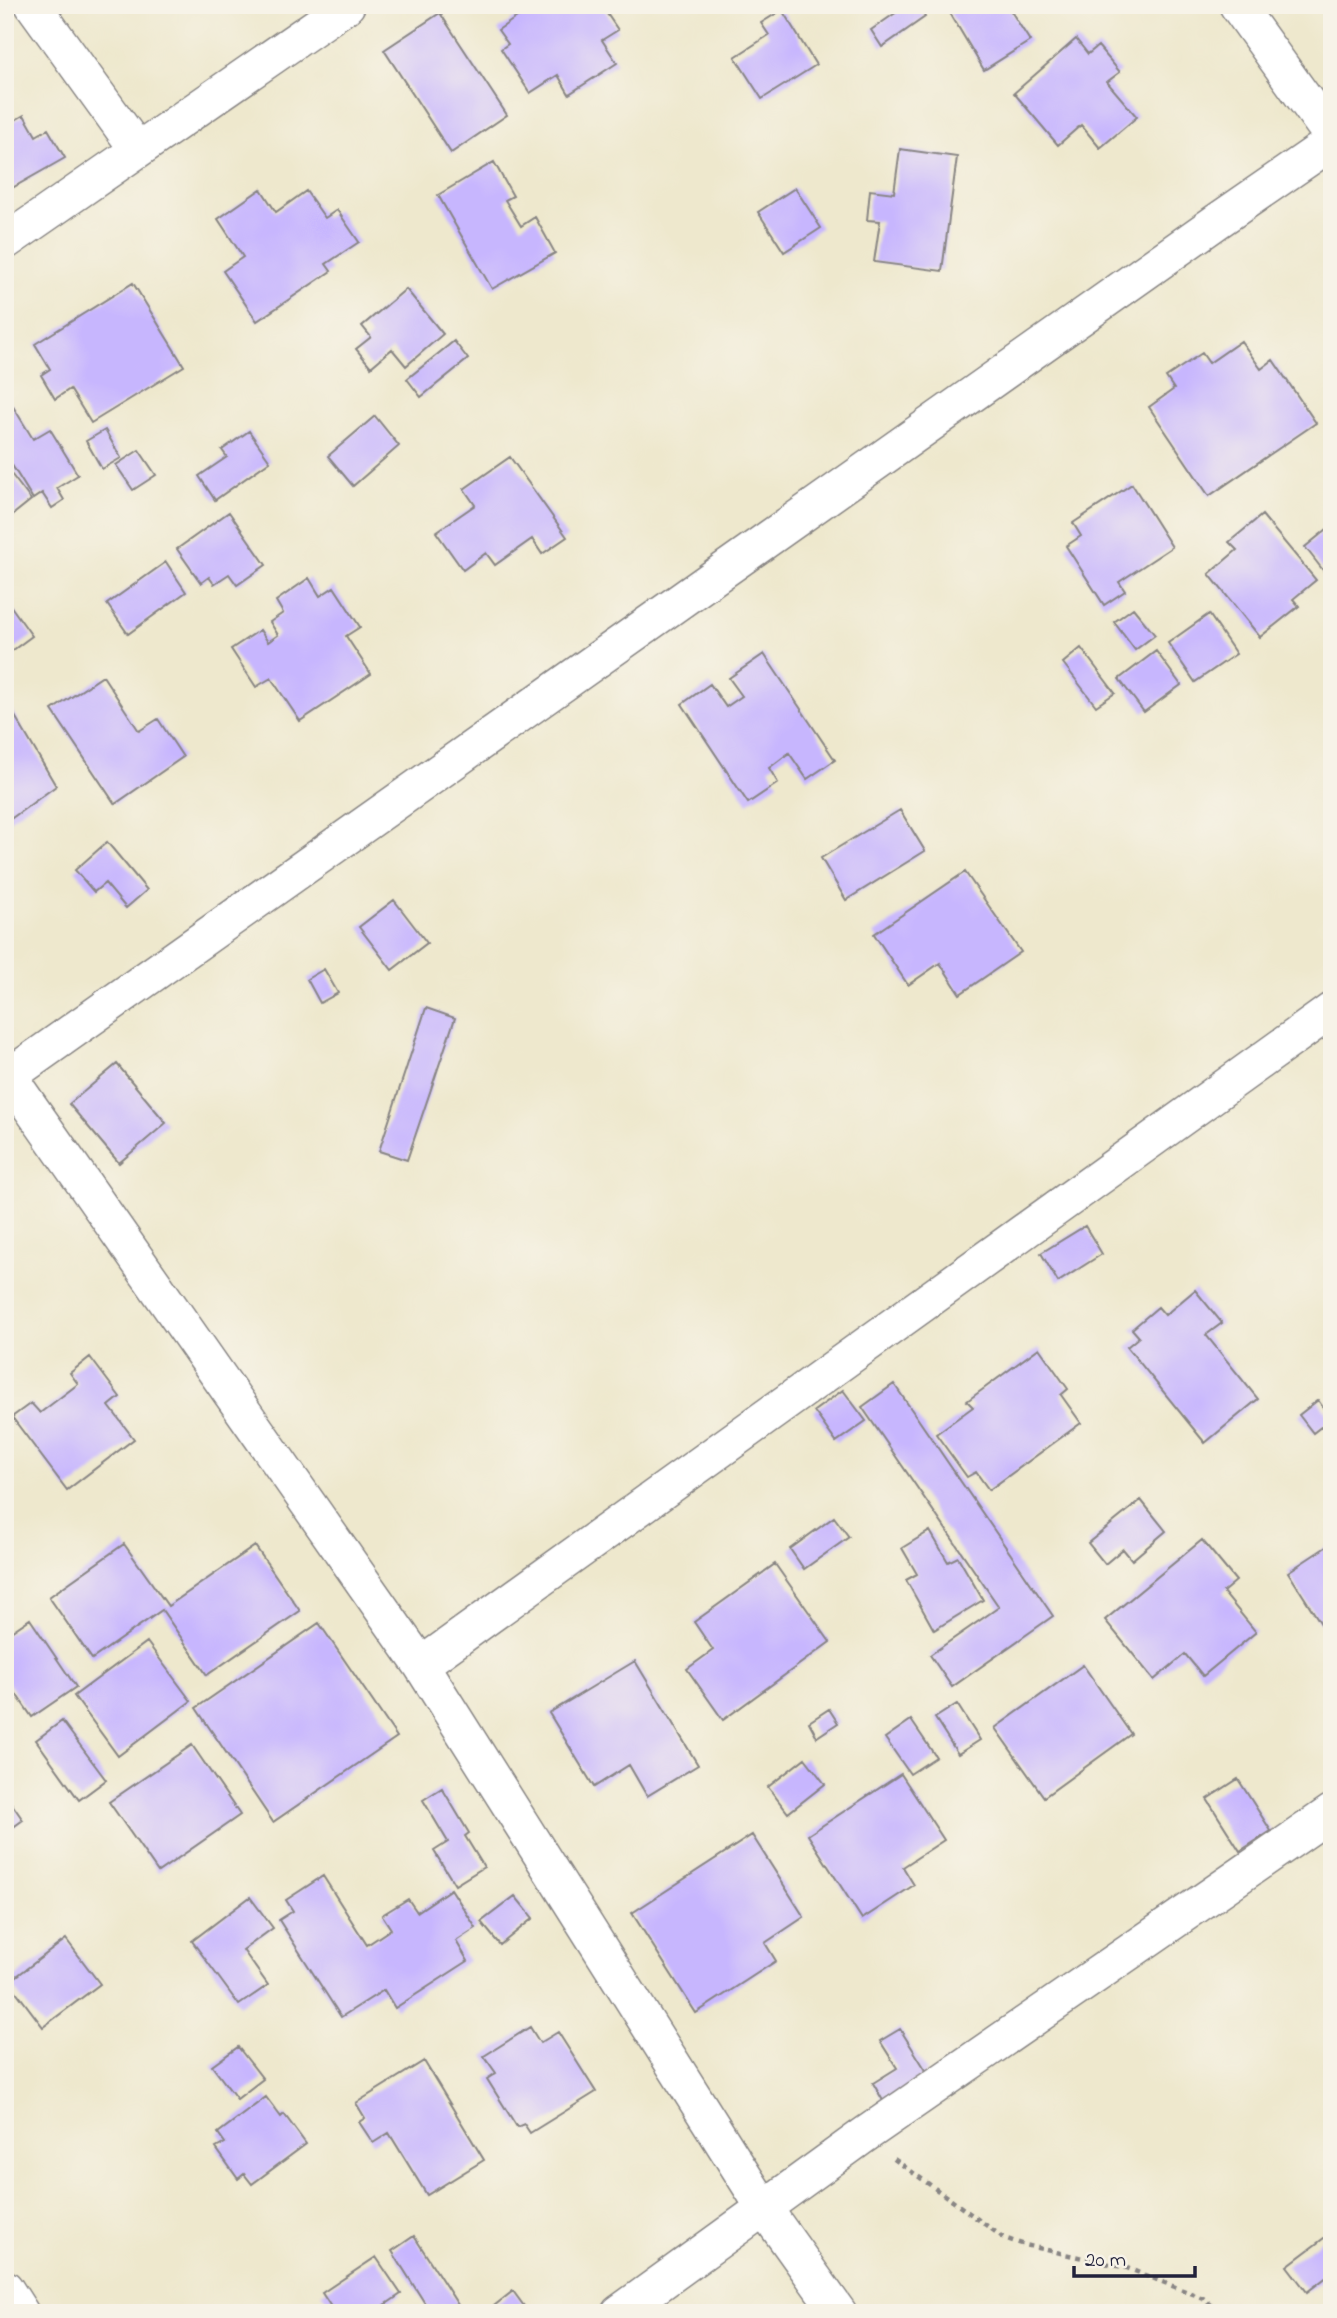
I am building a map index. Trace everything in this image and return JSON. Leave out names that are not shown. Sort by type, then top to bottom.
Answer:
[{"type":"street","points":[[33,5],[137,149]]},
{"type":"street","points":[[5,242],[347,5]]},
{"type":"street","points":[[1237,5],[1332,136]]},
{"type":"street","points":[[839,2313],[764,2208],[421,1665],[7,1074],[1332,142]]},
{"type":"street","points":[[421,1665],[1332,1010]]},
{"type":"street","points":[[620,2313],[863,2136],[1332,1812]]},
{"type":"street","points":[[5,2288],[21,2313]]},
{"type":"path","points":[[863,2136],[1004,2238],[1128,2268],[1203,2298],[1221,2313]]},
{"type":"building","points":[[514,5],[601,5],[618,30],[602,40],[617,63],[569,94],[558,75],[530,93],[501,49],[508,44],[498,30],[520,15]]},
{"type":"building","points":[[907,5],[917,5],[925,17],[882,47],[871,30]]},
{"type":"building","points":[[963,5],[1007,5],[1030,41],[984,70],[950,13]]},
{"type":"building","points":[[782,10],[816,65],[762,99],[735,57],[769,35],[761,23]]},
{"type":"building","points":[[440,13],[507,115],[451,153],[384,50]]},
{"type":"building","points":[[1076,39],[1088,54],[1098,46],[1120,72],[1107,82],[1137,117],[1100,148],[1081,125],[1058,145],[1014,93]]},
{"type":"building","points":[[24,115],[36,136],[48,129],[65,158],[5,192],[5,126]]},
{"type":"building","points":[[900,149],[957,157],[942,271],[874,262],[880,221],[867,220],[870,190],[894,193]]},
{"type":"building","points":[[494,162],[513,196],[505,200],[521,226],[535,217],[555,253],[492,289],[438,195]]},
{"type":"building","points":[[795,188],[821,228],[784,252],[758,212]]},
{"type":"building","points":[[261,189],[276,212],[306,191],[325,218],[337,210],[359,242],[326,264],[331,271],[257,321],[223,271],[243,257],[218,219]]},
{"type":"building","points":[[133,283],[184,366],[91,423],[70,389],[55,399],[41,375],[50,369],[35,344]]},
{"type":"building","points":[[406,289],[443,334],[406,366],[392,349],[371,367],[356,349],[371,337],[362,326]]},
{"type":"building","points":[[454,341],[468,359],[421,397],[407,379]]},
{"type":"building","points":[[1241,341],[1261,369],[1273,360],[1316,423],[1209,496],[1149,407],[1174,389],[1166,377],[1202,353],[1209,363]]},
{"type":"building","points":[[9,400],[33,439],[50,429],[78,475],[57,488],[64,500],[52,508],[42,493],[33,499],[5,454],[5,402]]},
{"type":"building","points":[[375,416],[399,446],[353,486],[328,456]]},
{"type":"building","points":[[105,430],[121,458],[102,469],[86,441]]},
{"type":"building","points":[[249,431],[270,461],[215,500],[199,476],[227,457],[222,450]]},
{"type":"building","points":[[139,450],[156,475],[133,490],[116,465]]},
{"type":"building","points":[[510,457],[567,537],[542,554],[532,539],[495,565],[486,553],[463,570],[436,532],[475,505],[464,489]]},
{"type":"building","points":[[5,466],[31,500],[5,521]]},
{"type":"building","points":[[1132,484],[1172,547],[1119,582],[1125,591],[1104,605],[1066,546],[1081,536],[1073,523]]},
{"type":"building","points":[[229,512],[266,565],[237,585],[229,574],[214,584],[209,577],[201,583],[177,549]]},
{"type":"building","points":[[1262,515],[1316,580],[1293,599],[1299,606],[1260,637],[1209,574],[1237,550],[1229,542]]},
{"type":"building","points":[[1332,525],[1332,576],[1329,578],[1305,547]]},
{"type":"building","points":[[166,562],[186,592],[128,634],[107,604]]},
{"type":"building","points":[[309,578],[320,596],[334,587],[360,627],[346,636],[371,674],[300,721],[271,678],[256,687],[231,649],[260,630],[268,642],[278,635],[270,622],[283,613],[276,601]]},
{"type":"building","points":[[5,598],[32,636],[5,656]]},
{"type":"building","points":[[1133,608],[1155,635],[1135,650],[1114,622]]},
{"type":"building","points":[[1209,614],[1236,654],[1195,682],[1168,643]]},
{"type":"building","points":[[1081,648],[1115,693],[1096,706],[1063,663]]},
{"type":"building","points":[[1156,651],[1181,685],[1144,712],[1119,679]]},
{"type":"building","points":[[764,654],[835,760],[807,779],[789,753],[769,768],[778,783],[748,803],[682,704],[710,684],[726,707],[742,696],[729,678]]},
{"type":"building","points":[[103,676],[139,731],[158,719],[183,757],[115,804],[52,710]]},
{"type":"building","points":[[5,699],[56,786],[5,823]]},
{"type":"building","points":[[900,810],[925,851],[846,900],[821,858]]},
{"type":"building","points":[[107,842],[147,890],[126,908],[105,883],[94,892],[75,870]]},
{"type":"building","points":[[965,872],[1021,952],[960,994],[940,963],[908,985],[874,934]]},
{"type":"building","points":[[394,900],[427,943],[392,970],[359,927]]},
{"type":"building","points":[[324,969],[338,993],[320,1003],[307,979]]},
{"type":"building","points":[[426,1008],[455,1018],[407,1160],[379,1151]]},
{"type":"building","points":[[117,1064],[166,1123],[119,1163],[69,1104]]},
{"type":"building","points":[[1085,1226],[1102,1254],[1058,1282],[1041,1253]]},
{"type":"building","points":[[1195,1290],[1222,1323],[1206,1335],[1258,1399],[1205,1443],[1127,1347],[1139,1337],[1132,1329],[1158,1307],[1165,1315]]},
{"type":"building","points":[[1039,1348],[1068,1389],[1061,1395],[1081,1423],[989,1490],[976,1472],[967,1477],[936,1434],[973,1407],[967,1401]]},
{"type":"building","points":[[90,1357],[120,1397],[109,1406],[134,1439],[67,1490],[12,1417],[31,1403],[40,1413],[78,1384],[70,1373]]},
{"type":"building","points":[[894,1384],[1053,1616],[952,1687],[930,1655],[999,1607],[862,1407]]},
{"type":"building","points":[[843,1390],[866,1421],[836,1442],[814,1411]]},
{"type":"building","points":[[1318,1400],[1331,1419],[1313,1433],[1299,1415]]},
{"type":"building","points":[[1141,1500],[1166,1531],[1132,1560],[1123,1549],[1105,1564],[1088,1543]]},
{"type":"building","points":[[834,1517],[849,1537],[804,1569],[790,1549]]},
{"type":"building","points":[[930,1531],[948,1562],[958,1557],[983,1600],[934,1630],[906,1580],[917,1574],[902,1548]]},
{"type":"building","points":[[1202,1540],[1236,1581],[1223,1592],[1256,1632],[1203,1676],[1185,1654],[1154,1680],[1105,1620]]},
{"type":"building","points":[[1332,1543],[1332,1641],[1288,1572]]},
{"type":"building","points":[[124,1544],[168,1606],[255,1546],[300,1611],[207,1675],[162,1610],[92,1659],[49,1597]]},
{"type":"building","points":[[775,1564],[830,1642],[723,1720],[687,1669],[713,1650],[694,1622]]},
{"type":"building","points":[[30,1619],[76,1687],[32,1717],[5,1678],[5,1636]]},
{"type":"building","points":[[319,1623],[397,1737],[273,1822],[196,1708]]},
{"type":"building","points":[[147,1642],[191,1701],[118,1756],[74,1696]]},
{"type":"building","points":[[635,1661],[698,1765],[647,1796],[629,1765],[594,1787],[549,1713]]},
{"type":"building","points":[[1083,1665],[1131,1734],[1044,1797],[995,1728]]},
{"type":"building","points":[[957,1704],[980,1740],[958,1754],[935,1718]]},
{"type":"building","points":[[829,1709],[838,1723],[817,1737],[809,1722]]},
{"type":"building","points":[[911,1720],[936,1757],[910,1774],[885,1738]]},
{"type":"building","points":[[62,1721],[106,1780],[79,1800],[36,1740]]},
{"type":"building","points":[[192,1745],[240,1815],[158,1872],[109,1802]]},
{"type":"building","points":[[805,1758],[825,1784],[788,1813],[768,1787]]},
{"type":"building","points":[[901,1774],[944,1840],[903,1867],[914,1885],[862,1919],[808,1835]]},
{"type":"building","points":[[1238,1779],[1271,1831],[1240,1851],[1207,1799]]},
{"type":"building","points":[[442,1788],[469,1833],[465,1836],[484,1867],[455,1885],[434,1851],[448,1842],[423,1800]]},
{"type":"building","points":[[5,1794],[23,1820],[5,1833]]},
{"type":"building","points":[[752,1835],[804,1917],[765,1943],[776,1961],[696,2013],[632,1913]]},
{"type":"building","points":[[323,1876],[367,1945],[391,1929],[382,1915],[408,1899],[417,1912],[451,1889],[476,1928],[456,1941],[468,1961],[395,2008],[384,1990],[341,2017],[279,1920],[293,1911],[286,1900]]},
{"type":"building","points":[[515,1896],[533,1918],[500,1945],[481,1922]]},
{"type":"building","points":[[250,1897],[273,1928],[243,1950],[268,1985],[239,2005],[192,1941]]},
{"type":"building","points":[[66,1939],[100,1984],[43,2027],[9,1982]]},
{"type":"building","points":[[530,2027],[540,2043],[558,2032],[596,2092],[530,2133],[524,2124],[517,2127],[487,2079],[496,2073],[484,2056]]},
{"type":"building","points":[[900,2029],[927,2072],[886,2106],[873,2083],[897,2068],[880,2041]]},
{"type":"building","points":[[238,2047],[263,2079],[237,2099],[212,2066]]},
{"type":"building","points":[[424,2061],[484,2160],[427,2195],[389,2133],[373,2143],[359,2122],[365,2118],[356,2103]]},
{"type":"building","points":[[266,2097],[281,2117],[284,2114],[306,2144],[252,2184],[244,2174],[238,2179],[216,2148],[225,2143],[218,2133]]},
{"type":"building","points":[[1332,2232],[1332,2273],[1307,2292],[1287,2266]]},
{"type":"building","points":[[414,2236],[458,2305],[445,2313],[431,2313],[392,2251]]},
{"type":"building","points":[[376,2257],[401,2294],[373,2313],[335,2313],[322,2293]]},
{"type":"building","points":[[513,2291],[529,2313],[485,2313]]}]
